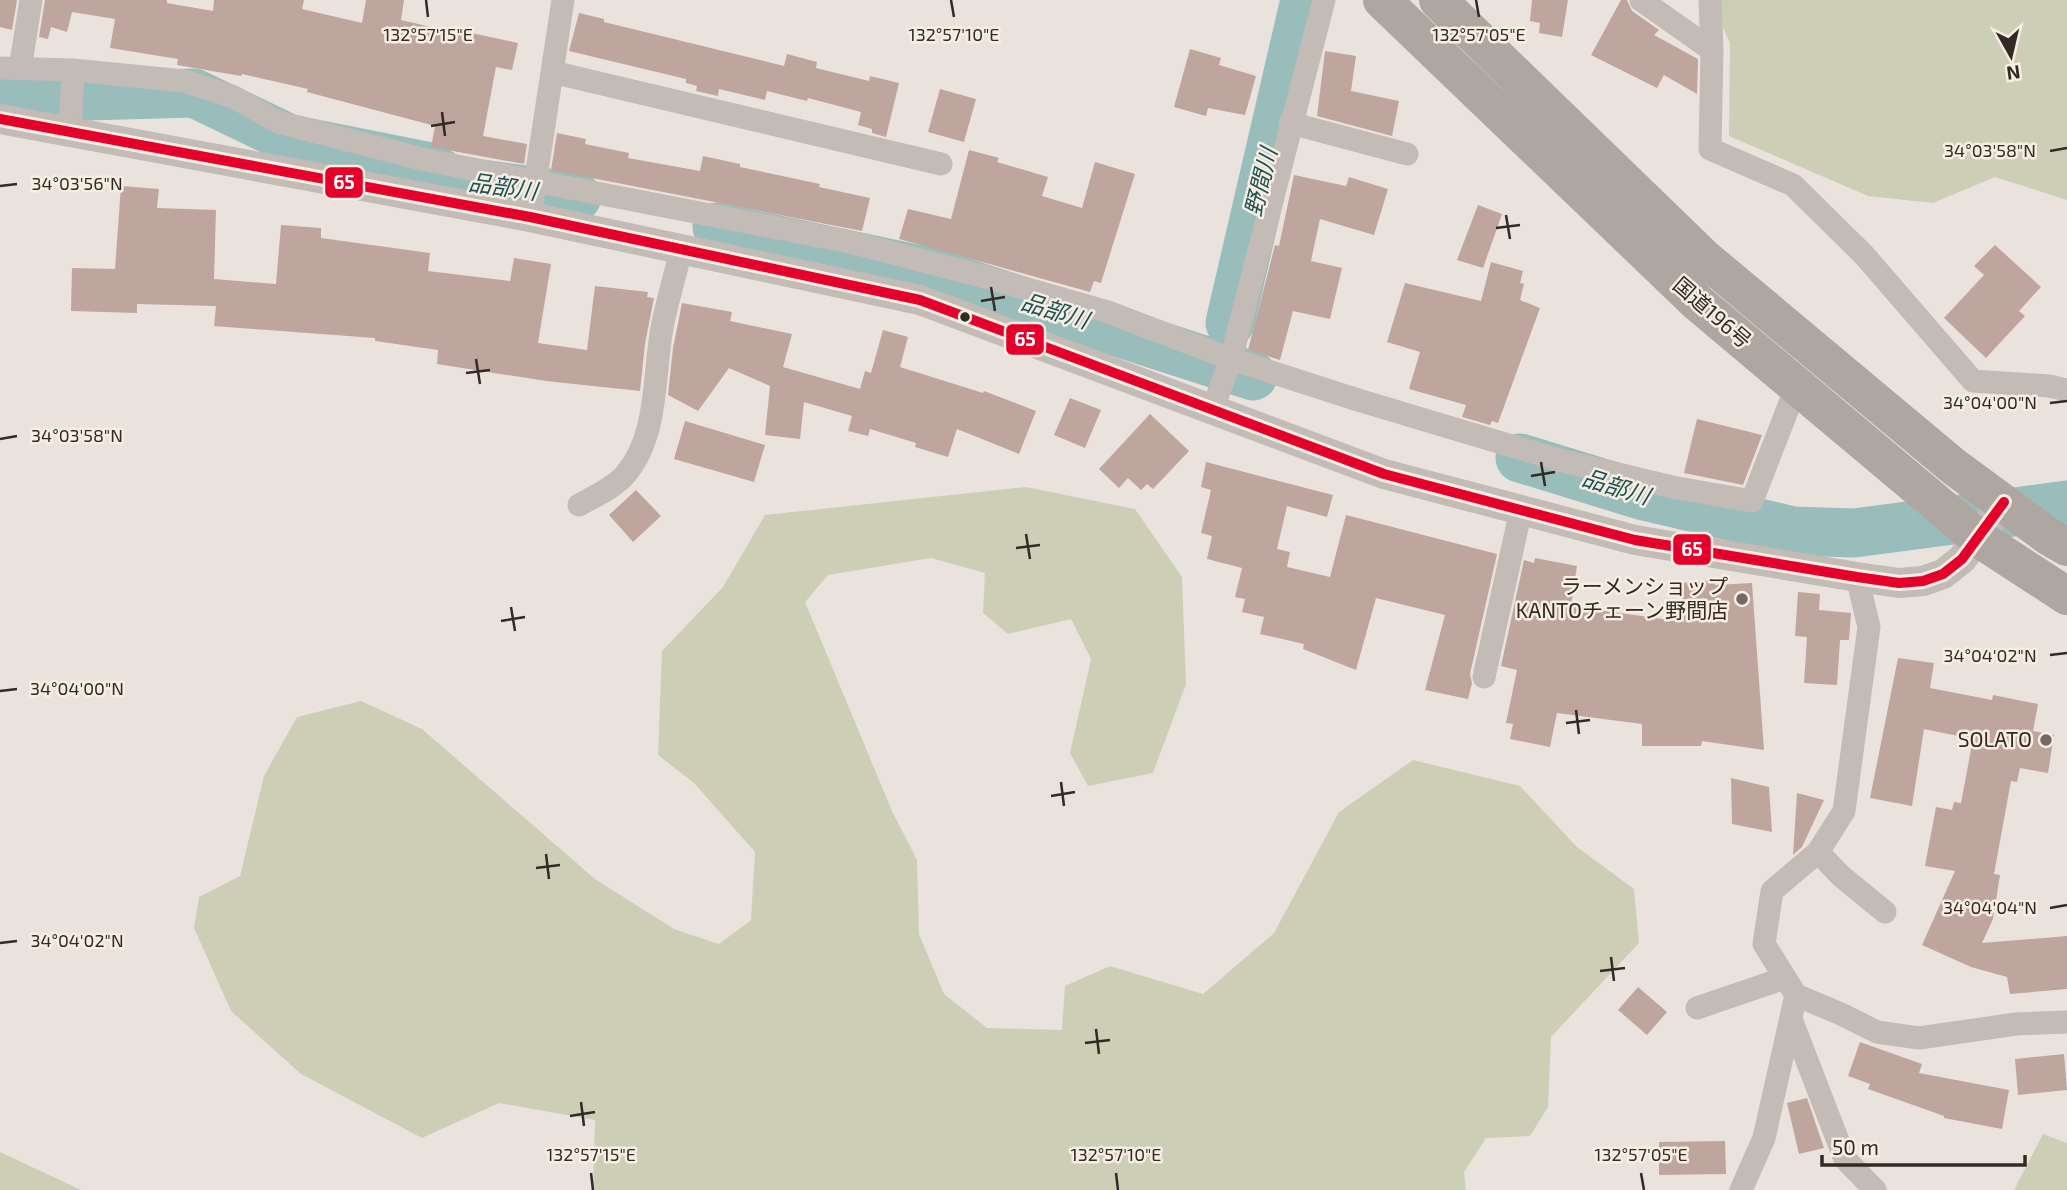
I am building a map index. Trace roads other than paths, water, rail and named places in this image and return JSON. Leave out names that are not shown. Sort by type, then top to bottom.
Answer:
[{"type":"highway","name":"国道196号","points":[[1382,0],[1698,303],[1925,492],[1980,543],[2067,596]]},
{"type":"highway","name":"国道196号","points":[[1438,0],[1703,257],[1989,492],[2057,541]]},
{"type":"street","points":[[31,0],[10,69],[73,70],[184,82],[234,97],[278,122],[426,160],[850,242],[989,278],[1125,319],[1230,358],[1358,400],[1559,460],[1672,487],[1752,501],[1797,386]]},
{"type":"street","points":[[530,217],[563,0]]},
{"type":"street","points":[[1640,0],[1712,50]]},
{"type":"street","points":[[1710,0],[1710,149],[1793,185],[1864,255],[1973,381],[2049,386],[2067,390]]},
{"type":"street","points":[[1213,408],[1230,358],[1322,1]]},
{"type":"street","points":[[71,131],[73,70]]},
{"type":"street","points":[[552,72],[941,164]]},
{"type":"street","points":[[0,119],[530,217],[919,300],[1384,474],[1635,540],[1899,583],[1923,581],[1943,574],[1980,543],[1989,492]]},
{"type":"street","points":[[1290,123],[1408,153]]},
{"type":"street","points":[[579,505],[623,477],[643,447],[649,425],[662,328],[681,250]]},
{"type":"street","points":[[1485,677],[1521,510]]},
{"type":"street","points":[[1857,577],[1870,626],[1844,811],[1818,852],[1772,891],[1764,944],[1791,986],[1877,1032],[1919,1038],[2016,1024],[2067,1022]]},
{"type":"street","points":[[1818,852],[1841,876],[1885,912]]},
{"type":"street","points":[[1697,1008],[1791,986]]},
{"type":"street","points":[[1741,1190],[1763,1138],[1791,1019],[1791,986]]},
{"type":"street","points":[[1791,1019],[1845,1159],[1875,1190]]},
{"type":"waterway","name":"野間川","points":[[1230,323],[1305,0]]},
{"type":"waterway","name":"品部川","points":[[0,87],[52,97],[194,93],[290,139],[431,167],[451,180],[577,197]]},
{"type":"waterway","name":"品部川","points":[[717,227],[935,273],[1253,376]]},
{"type":"waterway","name":"品部川","points":[[1520,458],[1644,496],[1793,531],[1854,533],[2067,505]]},
{"type":"place","name":"ラーメンショップ KANTOチェーン野間店","points":[[1742,599]]},
{"type":"place","name":"SOLATO","points":[[2046,740]]}]
